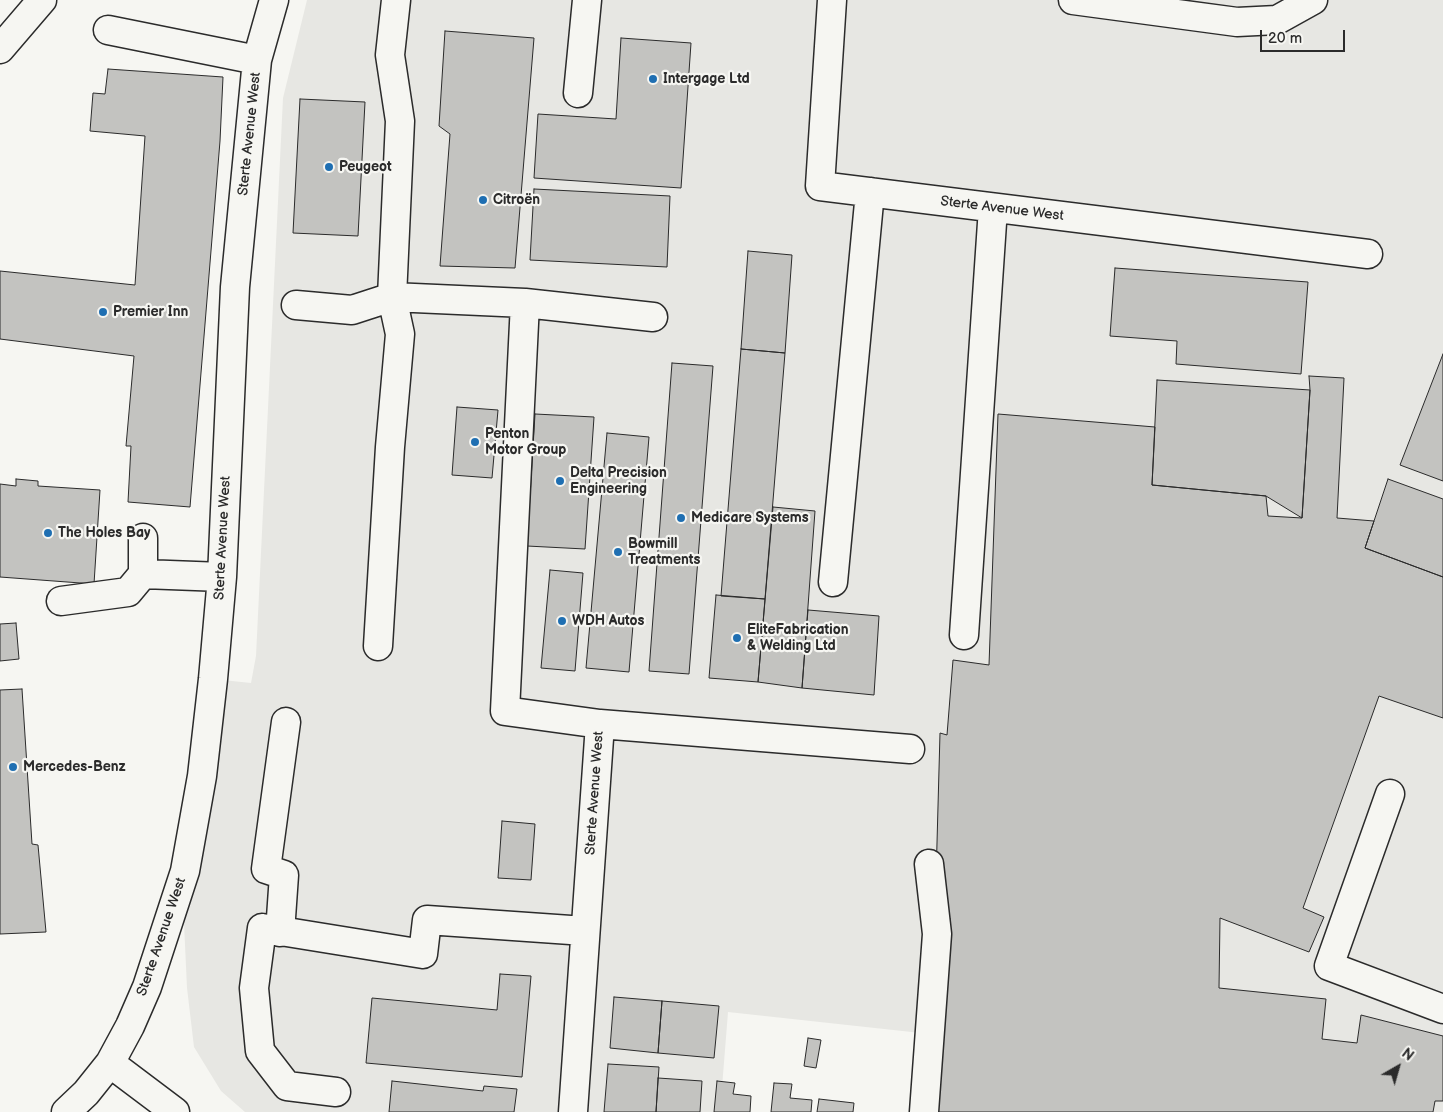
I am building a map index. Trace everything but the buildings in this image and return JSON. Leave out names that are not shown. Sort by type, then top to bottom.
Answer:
[{"type":"main road","points":[[0,49],[42,0]]},
{"type":"main road","name":"Sterte Avenue West","points":[[66,1112],[86,1093],[110,1063],[130,1026],[147,987],[185,871],[203,767],[213,679],[222,577],[235,287],[257,60],[274,0]]},
{"type":"main road","points":[[378,646],[390,447],[400,334],[392,297],[400,121],[390,55],[396,0]]},
{"type":"main road","points":[[578,93],[587,0]]},
{"type":"main road","name":"Sterte Avenue West","points":[[832,0],[820,186],[1368,254]]},
{"type":"main road","points":[[1073,0],[1237,22],[1277,20],[1313,0]]},
{"type":"main road","points":[[108,30],[257,60]]},
{"type":"main road","points":[[833,582],[870,192]]},
{"type":"main road","points":[[964,635],[992,208]]},
{"type":"main road","points":[[296,305],[352,310],[392,297],[525,303],[653,317]]},
{"type":"main road","points":[[525,303],[505,711],[600,724]]},
{"type":"main road","points":[[61,601],[128,592],[143,574],[143,538]]},
{"type":"main road","points":[[143,574],[222,577]]},
{"type":"main road","points":[[280,932],[284,875],[266,869],[286,722]]},
{"type":"main road","name":"Sterte Avenue West","points":[[573,1112],[600,724],[910,750]]},
{"type":"main road","points":[[1390,794],[1329,966],[1443,1009]]},
{"type":"main road","points":[[924,1112],[937,934],[929,864]]},
{"type":"main road","points":[[336,1092],[287,1086],[260,1051],[254,988],[262,928],[423,954],[427,920],[585,931]]},
{"type":"main road","points":[[110,1063],[175,1112]]},
{"type":"shaded area","points":[[307,0],[1443,0],[1443,1112],[924,1112],[930,1034],[728,1012],[720,1112],[245,1112],[221,1091],[194,1047],[187,988],[182,880],[213,679],[251,683],[256,656],[283,98]]},
{"type":"place","name":"Intergage Ltd","points":[[653,79]]},
{"type":"place","name":"Peugeot","points":[[329,167]]},
{"type":"place","name":"Citroën","points":[[483,200]]},
{"type":"place","name":"Premier Inn","points":[[103,312]]},
{"type":"place","name":"Penton Motor Group","points":[[475,442]]},
{"type":"place","name":"Delta Precision Engineering","points":[[560,481]]},
{"type":"place","name":"Medicare Systems","points":[[681,518]]},
{"type":"place","name":"The Holes Bay","points":[[48,533]]},
{"type":"place","name":"Bowmill Treatments","points":[[618,552]]},
{"type":"place","name":"WDH Autos","points":[[562,621]]},
{"type":"place","name":"EliteFabrication & Welding Ltd","points":[[737,638]]},
{"type":"place","name":"Mercedes-Benz","points":[[13,767]]}]
